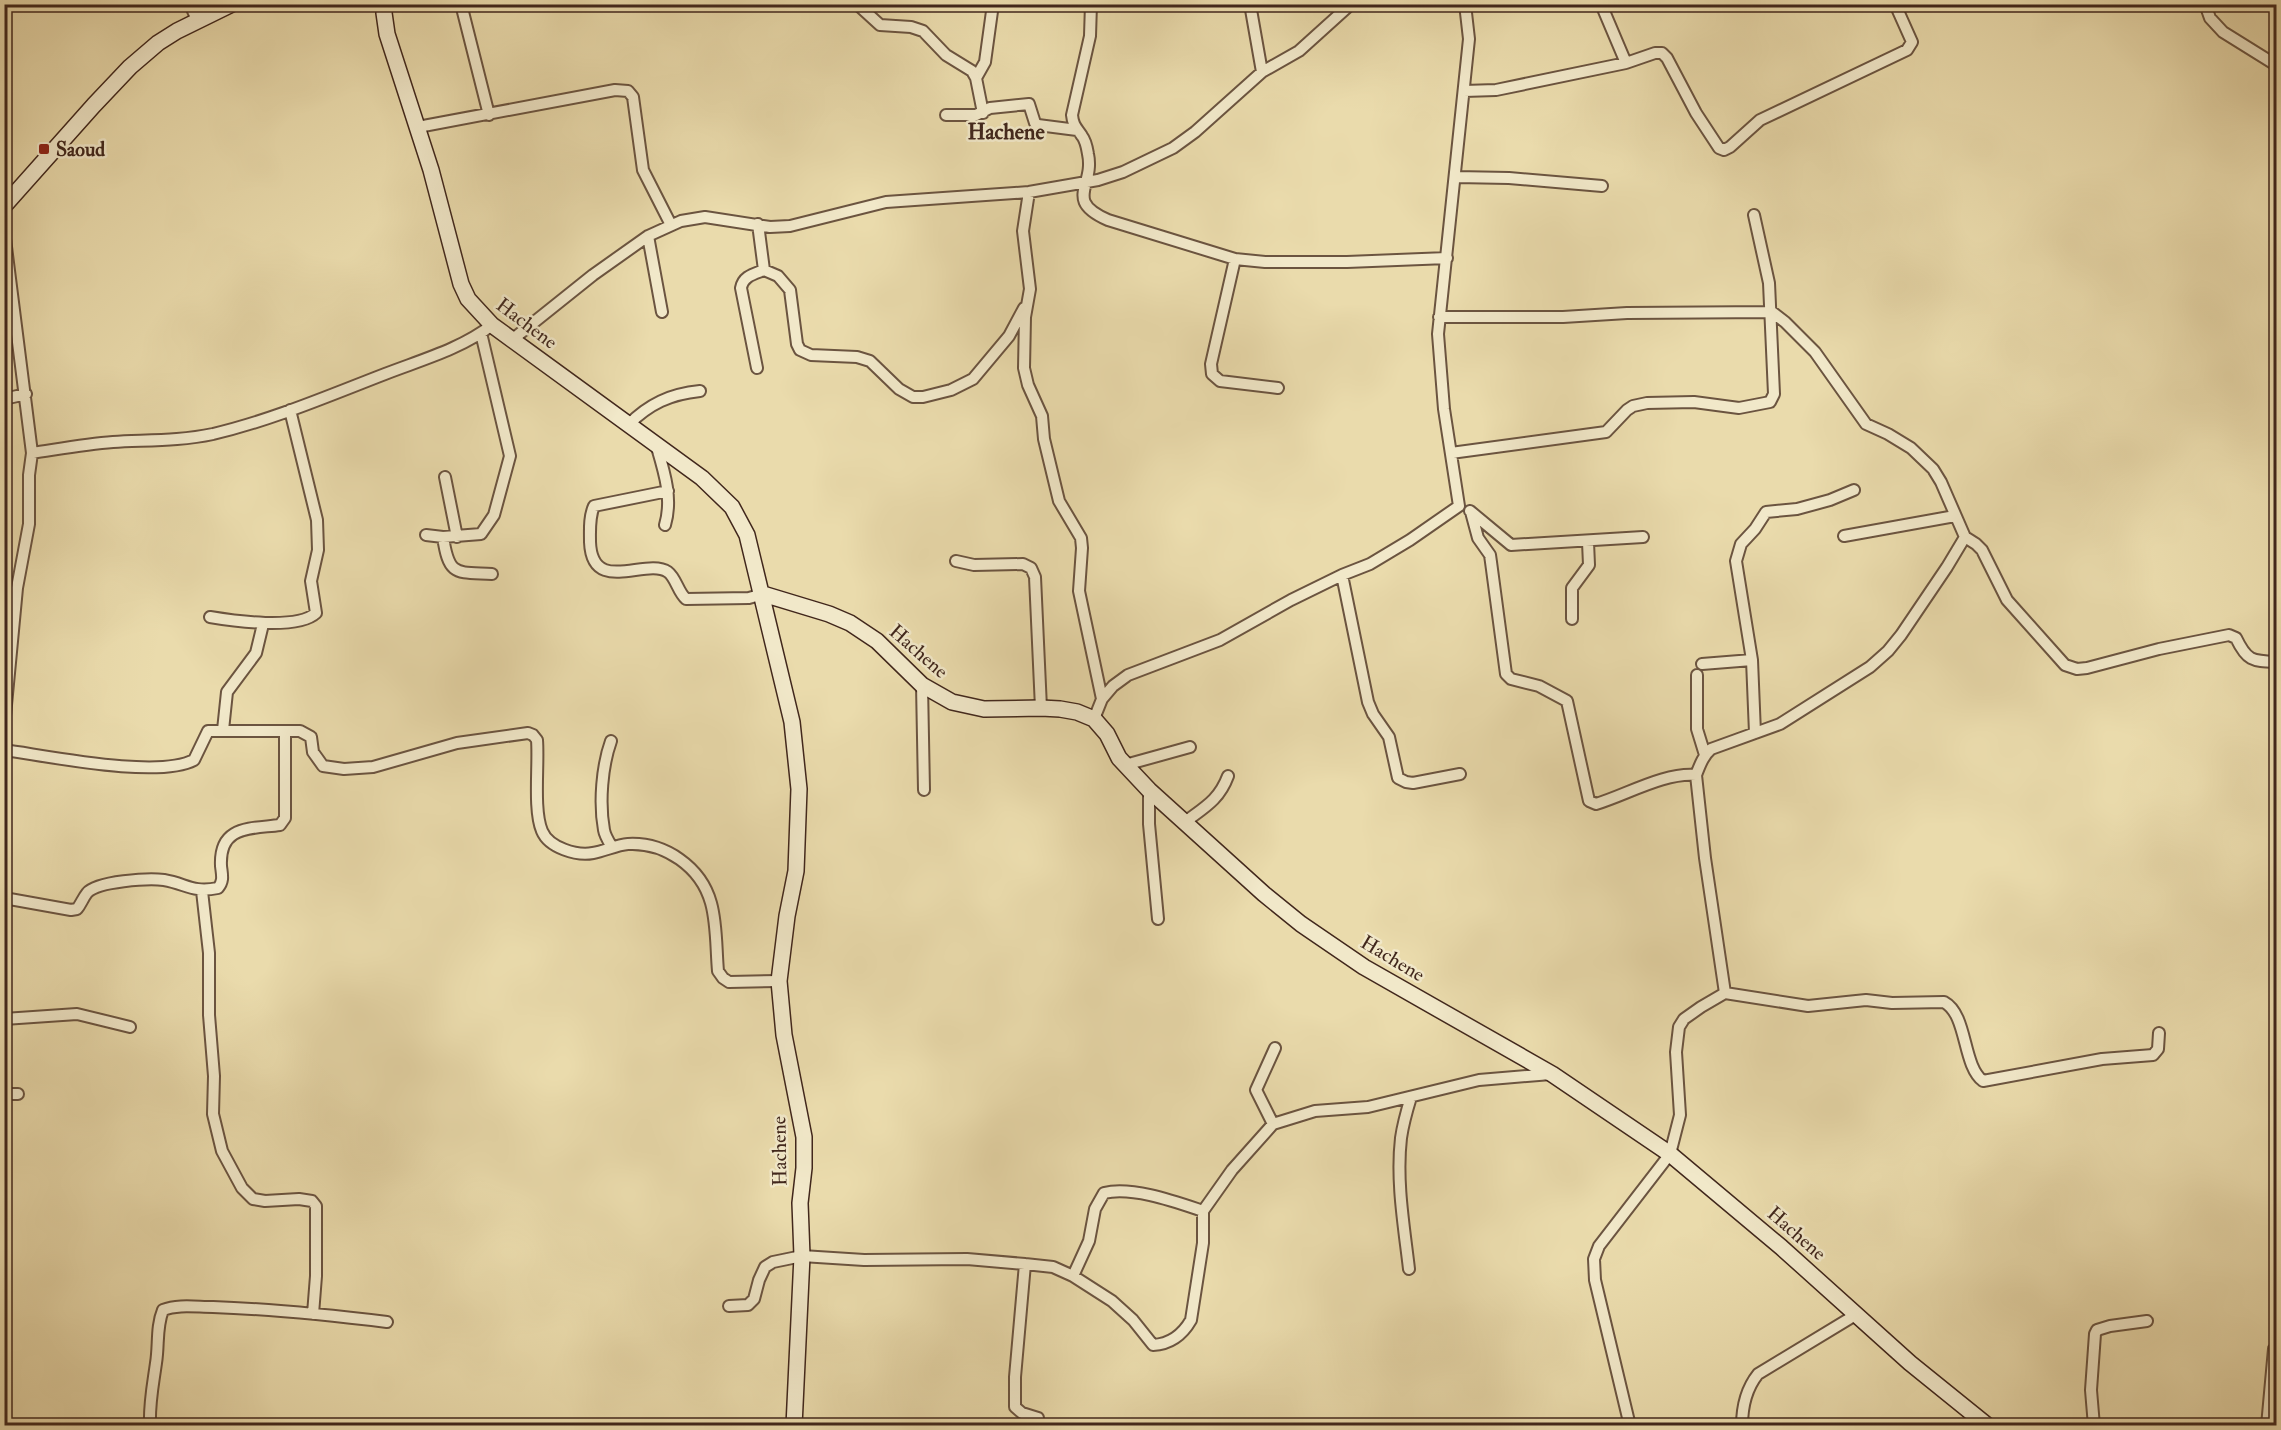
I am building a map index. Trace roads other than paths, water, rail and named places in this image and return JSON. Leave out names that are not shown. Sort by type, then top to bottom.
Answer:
[{"type":"street","points":[[190,4],[197,20]]},
{"type":"street","points":[[4,206],[94,105],[158,43],[197,20],[232,4]]},
{"type":"street","name":"Hachene","points":[[385,4],[387,34],[418,127],[461,284],[486,329],[513,339],[702,478],[732,507],[747,535],[763,594],[794,731],[799,789],[796,872],[787,916],[779,981],[784,1035],[804,1137],[804,1168],[800,1203],[802,1256],[794,1425]]},
{"type":"street","points":[[461,4],[489,115]]},
{"type":"street","points":[[856,4],[880,25],[911,27],[923,31],[946,55],[972,71],[976,78],[983,113]]},
{"type":"street","points":[[976,78],[985,62],[993,4]]},
{"type":"street","points":[[1091,4],[1090,36],[1072,116],[1073,124],[1082,136],[1088,156],[1090,166],[1085,182],[1085,204],[1094,214],[1235,259],[1265,262],[1347,262],[1447,258]]},
{"type":"street","points":[[1250,4],[1263,72]]},
{"type":"street","points":[[513,339],[593,275],[648,236],[671,225],[705,217],[770,226],[790,226],[886,202],[1029,192],[1098,180],[1123,172],[1173,148],[1196,132],[1263,72],[1299,51],[1351,4]]},
{"type":"street","points":[[1459,506],[1440,379],[1438,317],[1447,258],[1469,39],[1465,4]]},
{"type":"street","points":[[1600,4],[1626,63]]},
{"type":"street","points":[[1464,91],[1496,90],[1626,63],[1655,53],[1662,53],[1719,148],[1724,150],[1760,120],[1911,47],[1912,42],[1895,4]]},
{"type":"street","points":[[2205,4],[2210,18],[2223,32],[2277,66]]},
{"type":"street","points":[[418,127],[615,90],[628,90],[633,97],[643,170],[671,225]]},
{"type":"street","points":[[946,115],[983,113],[990,108],[1029,104],[1035,123],[1038,125],[1077,130]]},
{"type":"street","points":[[1456,177],[1509,178],[1602,186]]},
{"type":"street","points":[[1029,192],[1023,231],[1030,289],[1025,317],[1026,378],[1042,416],[1044,439],[1059,501],[1080,538],[1082,548],[1079,591],[1102,699]]},
{"type":"street","points":[[1451,453],[1606,432],[1627,410],[1647,403],[1694,402],[1739,408],[1770,402],[1774,394],[1772,312],[1769,283],[1754,214]]},
{"type":"street","points":[[758,224],[761,256],[765,270]]},
{"type":"street","points":[[4,231],[32,453],[28,524],[17,588],[4,726]]},
{"type":"street","points":[[648,236],[662,312]]},
{"type":"street","points":[[1235,259],[1211,364],[1212,374],[1220,381],[1278,388]]},
{"type":"street","points":[[757,368],[741,288],[747,277],[765,270],[778,276],[790,290],[797,344],[800,350],[811,355],[857,357],[870,361],[899,389],[913,397],[923,397],[951,390],[973,379],[1009,336],[1028,303]]},
{"type":"street","points":[[1438,317],[1563,317],[1627,313],[1772,312],[1815,352],[1866,424],[1911,448],[1933,469],[1965,537],[1982,550],[2007,600],[2065,665],[2077,669],[2088,668],[2158,649],[2229,635],[2236,638],[2241,652],[2256,661],[2277,662]]},
{"type":"street","points":[[32,453],[113,442],[185,438],[212,434],[290,410],[451,349],[486,329],[510,456],[500,499],[490,522],[481,534],[457,537],[426,534]]},
{"type":"street","points":[[628,425],[640,413],[664,398],[680,393],[700,391]]},
{"type":"street","points":[[4,399],[26,394]]},
{"type":"street","points":[[210,618],[263,624],[296,620],[314,616],[316,613],[311,581],[318,550],[317,520],[290,410]]},
{"type":"street","points":[[656,443],[668,492],[669,504],[665,525]]},
{"type":"street","points":[[445,477],[457,537]]},
{"type":"street","points":[[1755,733],[1752,660],[1736,561],[1741,544],[1766,512],[1797,509],[1830,500],[1854,490]]},
{"type":"street","points":[[668,492],[594,506],[591,517],[590,543],[592,558],[597,565],[622,573],[663,570],[670,573],[681,595],[686,599],[749,598],[763,594]]},
{"type":"street","points":[[1094,719],[1102,699],[1113,686],[1128,675],[1221,640],[1291,600],[1370,564],[1459,506]]},
{"type":"street","points":[[1459,506],[1471,512],[1511,545],[1643,537]]},
{"type":"street","points":[[1471,512],[1479,538],[1490,555],[1506,674],[1511,679],[1539,686],[1567,701],[1589,801],[1596,804],[1678,776],[1696,775]]},
{"type":"street","points":[[1844,536],[1955,516]]},
{"type":"street","points":[[443,537],[446,557],[451,568],[460,573],[492,574]]},
{"type":"street","points":[[1725,993],[1705,858],[1696,775],[1705,754],[1717,746],[1780,724],[1870,667],[1888,651],[1947,567],[1965,537]]},
{"type":"street","points":[[1572,619],[1572,588],[1589,565],[1588,542]]},
{"type":"street","points":[[956,561],[974,565],[1023,564],[1031,568],[1035,577],[1041,708]]},
{"type":"street","points":[[1342,575],[1368,702],[1373,714],[1389,737],[1398,778],[1413,783],[1460,774]]},
{"type":"street","name":"Hachene","points":[[763,594],[829,614],[850,623],[876,641],[922,685],[942,698],[973,708],[1041,708],[1077,712],[1094,719],[1107,734],[1119,758],[1149,790],[1264,894],[1336,949],[1396,986],[1552,1074],[1670,1154],[1748,1218],[1910,1363],[1988,1425]]},
{"type":"street","points":[[223,730],[227,692],[256,653],[263,624]]},
{"type":"street","points":[[1702,664],[1752,660]]},
{"type":"street","points":[[1697,675],[1697,729],[1705,754]]},
{"type":"street","points":[[922,685],[924,790]]},
{"type":"street","points":[[4,750],[137,768],[166,767],[194,760],[208,731],[285,733],[300,731],[308,734],[318,762],[323,766],[344,769],[373,767],[457,743],[504,736],[533,735],[537,740],[539,820],[545,837],[554,844],[575,852],[593,853],[629,844],[663,850],[693,869],[703,882],[711,903],[718,971],[723,978],[729,982],[779,981]]},
{"type":"street","points":[[4,898],[71,910],[77,909],[86,893],[92,889],[118,882],[158,880],[202,891],[218,888],[221,885],[221,853],[231,834],[280,825],[285,818],[285,733]]},
{"type":"street","points":[[611,741],[604,762],[603,813],[604,832],[612,847]]},
{"type":"street","points":[[1125,765],[1190,747]]},
{"type":"street","points":[[1185,822],[1216,798],[1223,790],[1228,776]]},
{"type":"street","points":[[1149,790],[1149,824],[1158,919]]},
{"type":"street","points":[[4,871],[4,883]]},
{"type":"street","points":[[202,891],[209,953],[209,1015],[215,1126],[222,1151],[242,1188],[253,1199],[265,1201],[299,1199],[312,1201],[316,1206],[316,1276],[313,1314]]},
{"type":"street","points":[[1630,1425],[1594,1280],[1594,1259],[1599,1246],[1670,1154],[1680,1115],[1676,1052],[1679,1027],[1684,1019],[1701,1006],[1725,993],[1808,1006],[1866,1000],[1892,1003],[1944,1002],[1954,1011],[1976,1072],[1983,1081],[2102,1059],[2153,1054],[2158,1049],[2159,1033]]},
{"type":"street","points":[[4,1019],[64,1013],[130,1027]]},
{"type":"street","points":[[1273,1124],[1256,1090],[1275,1048]]},
{"type":"street","points":[[729,1306],[748,1305],[754,1299],[765,1267],[773,1262],[802,1256],[864,1260],[967,1259],[1025,1264],[1053,1267],[1073,1276],[1112,1301],[1133,1320],[1153,1345],[1162,1345],[1173,1340],[1185,1330],[1191,1320],[1203,1243],[1203,1211],[1232,1170],[1273,1124],[1315,1111],[1368,1107],[1479,1080],[1552,1074]]},
{"type":"street","points":[[4,1094],[18,1094]]},
{"type":"street","points":[[1409,1269],[1400,1170],[1401,1140],[1411,1097]]},
{"type":"street","points":[[1073,1276],[1089,1241],[1095,1209],[1104,1193],[1112,1191],[1150,1196],[1203,1211]]},
{"type":"street","points":[[1025,1264],[1015,1377],[1015,1407],[1022,1413],[1038,1418],[1039,1425]]},
{"type":"street","points":[[150,1425],[149,1403],[157,1363],[159,1320],[163,1310],[172,1306],[313,1314],[387,1322]]},
{"type":"street","points":[[1743,1425],[1743,1404],[1758,1374],[1857,1314]]},
{"type":"street","points":[[2094,1425],[2091,1390],[2094,1334],[2103,1327],[2147,1321]]},
{"type":"street","points":[[2267,1425],[2274,1349]]},
{"type":"place","name":"Saoud","points":[[44,149]]},
{"type":"district","name":"Hachene","points":[[1006,131]]}]
